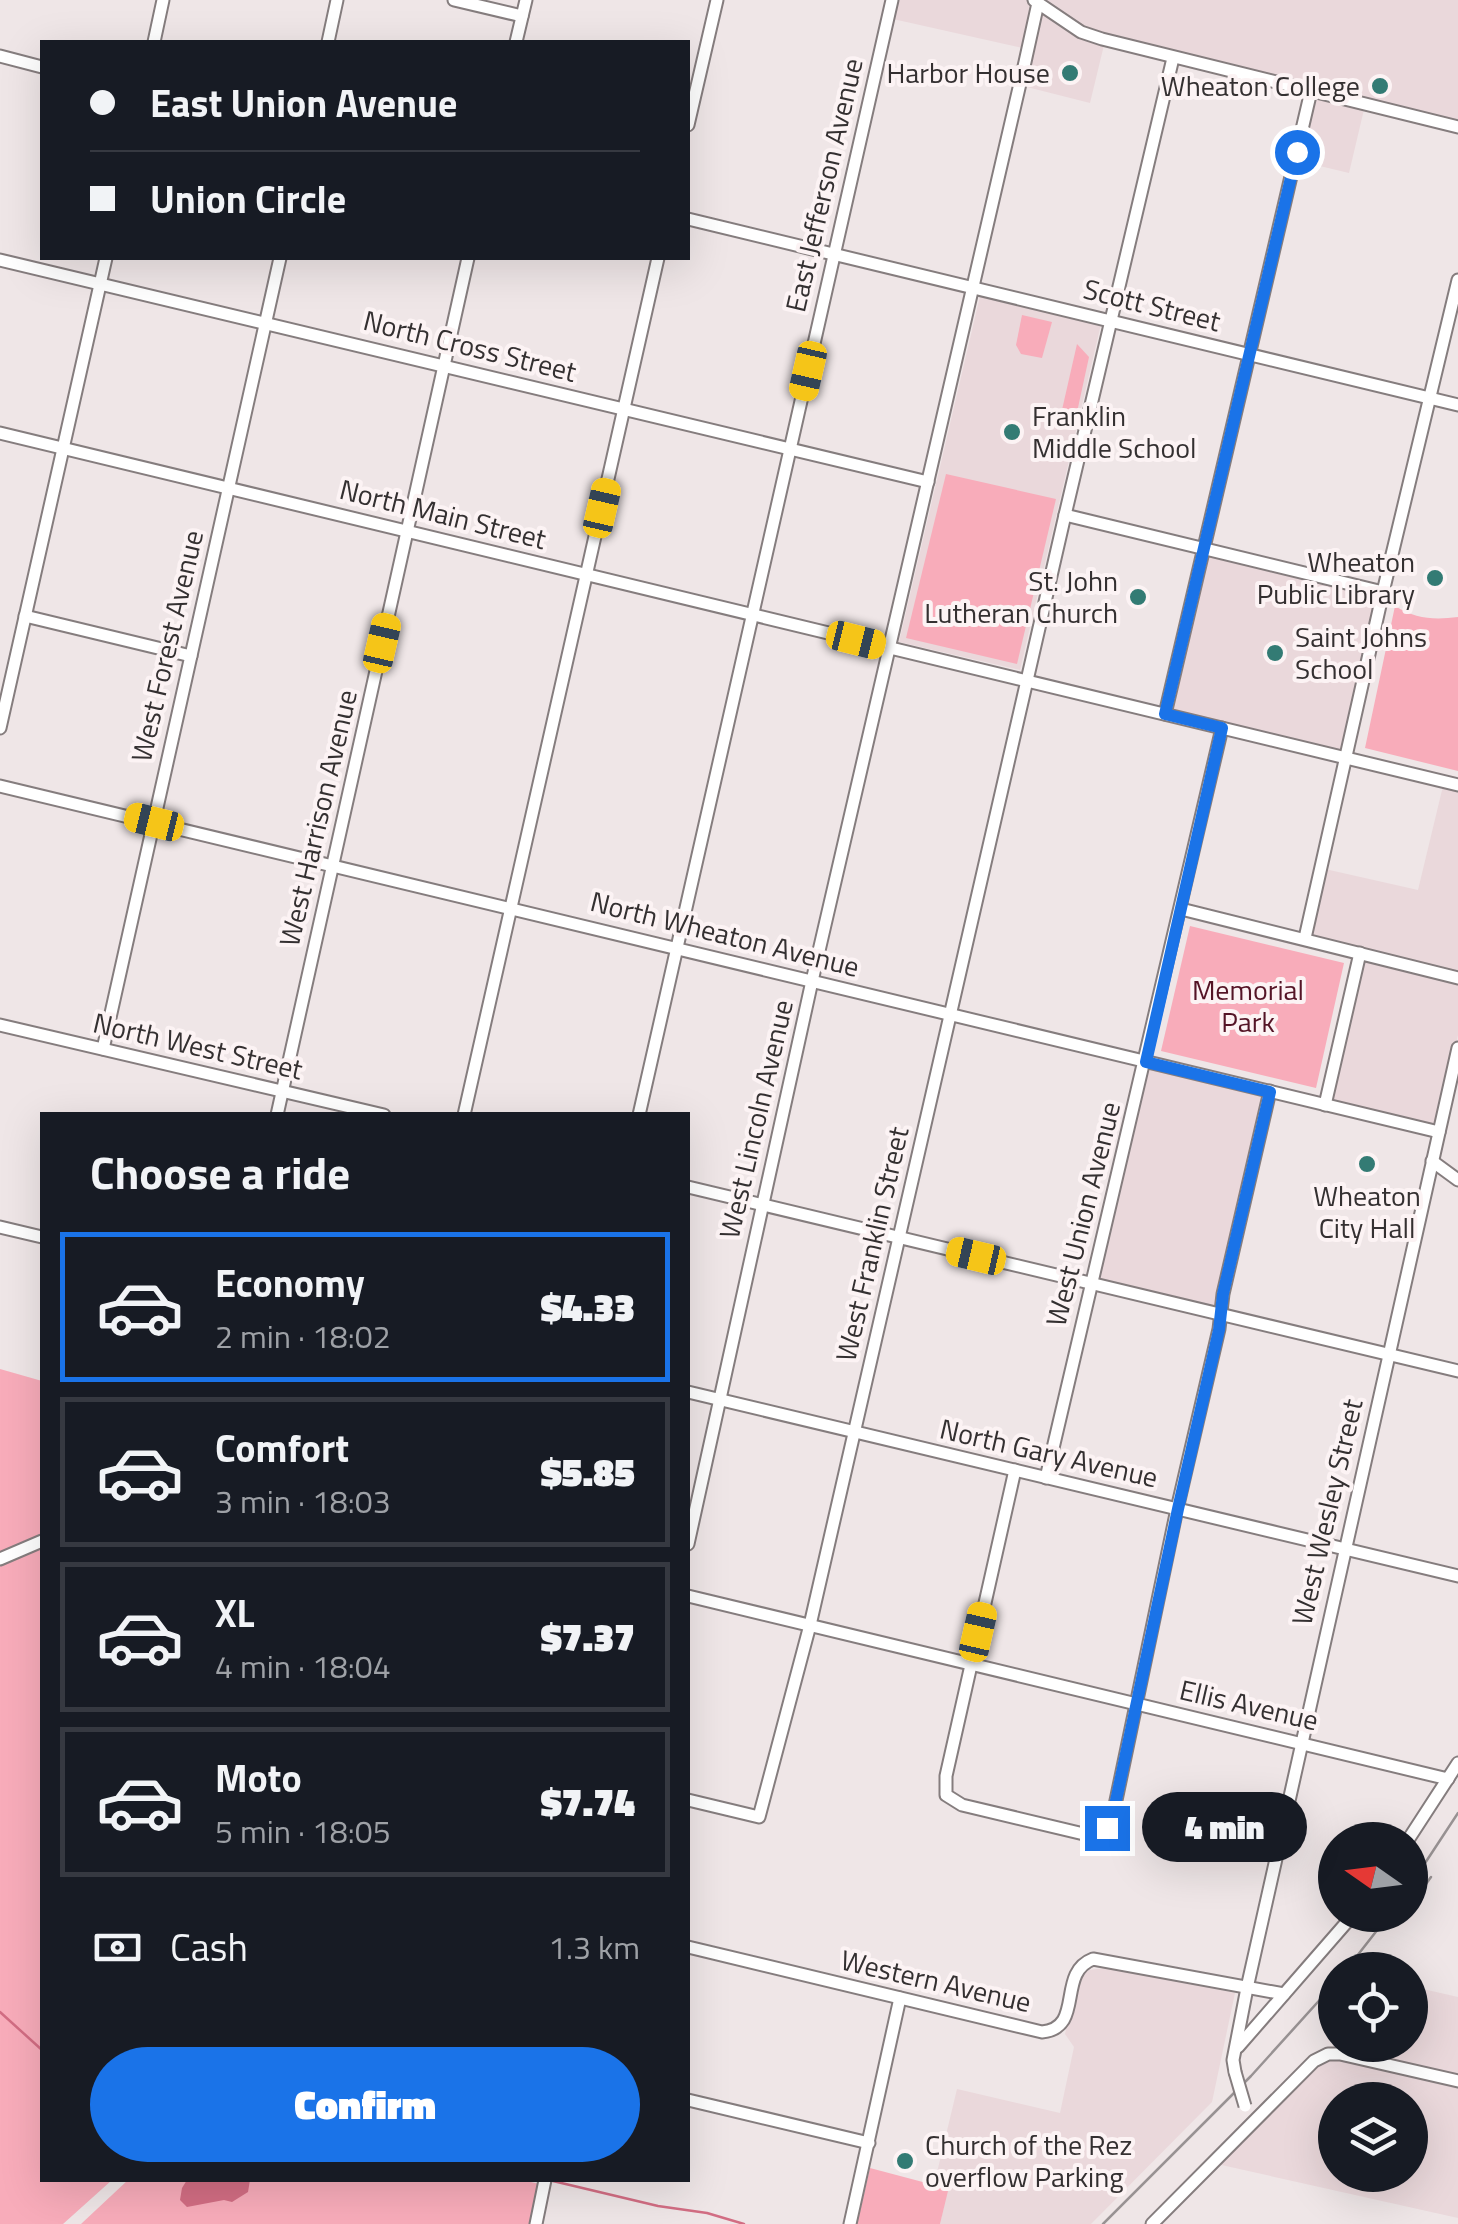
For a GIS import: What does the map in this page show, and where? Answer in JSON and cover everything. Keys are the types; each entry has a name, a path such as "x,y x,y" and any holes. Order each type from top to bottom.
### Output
{"street":[{"path":"154,40 163,0"},
{"path":"328,40 337,0"},
{"path":"454,0 522,16"},
{"path":"516,40 526,0"},
{"path":"690,116 717,0"},
{"name":"East Jefferson Avenue","path":"640,1112 892,0"},
{"path":"1036,2 1081,32 1458,126"},
{"name":"West Lincoln Avenue","path":"690,1535 1036,2"},
{"path":"0,56 40,66"},
{"name":"West Franklin Street","path":"690,1800 759,1817 810,1625 1173,58"},
{"path":"1165,714 1312,92"},
{"name":"Scott Street","path":"690,220 1458,405"},
{"name":"North Cross Street","path":"0,260 928,482"},
{"path":"0,728 106,260"},
{"name":"West Forest Avenue","path":"103,1049 280,260"},
{"name":"West Harrison Avenue","path":"278,1112 468,260"},
{"path":"465,1112 658,260"},
{"path":"1305,938 1458,280"},
{"name":"North Main Street","path":"0,433 1458,785"},
{"path":"1065,515 1384,592"},
{"path":"25,616 190,656"},
{"name":"West Union Avenue","path":"1046,1478 1222,728"},
{"name":"North Wheaton Avenue","path":"0,786 1439,1132"},
{"path":"1180,909 1458,978"},
{"path":"1325,1104 1360,953"},
{"name":"North West Street","path":"0,1025 371,1112"},
{"name":"West Wesley Street","path":"1255,2119 1245,2106 1235,2072 1235,2050 1458,1048"},
{"path":"1015,1470 946,1776 946,1795 962,1804 1088,1834 1107,1828 1114,1810 1223,1294 1270,1092"},
{"path":"1432,1160 1458,1180"},
{"path":"690,1188 1458,1371"},
{"path":"0,1227 40,1237"},
{"name":"North Gary Avenue","path":"690,1393 1458,1576"},
{"path":"0,1559 40,1542"},
{"name":"Ellis Avenue","path":"690,1596 1448,1779"},
{"path":"1420,1822 1458,1763"},
{"path":"1235,2050 1338,1932"},
{"name":"Western Avenue","path":"690,1948 1042,2032 1057,2028 1064,2020 1076,1974 1082,1964 1093,1959 1247,1988"},
{"path":"1247,1988 1284,1994"},
{"path":"850,2224 900,1998"},
{"path":"1152,2224 1323,2056 1340,2054 1458,2081"},
{"path":"690,2100 869,2142"},
{"path":"536,2224 545,2182"}],"shaded area":[{"name":"Wheaton College","path":"897,0 1458,0 1458,124 1366,101 1349,173 1299,161 1316,90 1104,45 1090,103 1023,86 1032,50 893,19"},
{"name":"Franklin Middle School","path":"980,296 1101,324 1020,670 899,642"},
{"name":"Saint Johns School","path":"1206,552 1379,594 1344,754 1170,712"},
{"path":"1443,786 1458,790 1458,974 1311,935 1325,869 1418,890"},
{"path":"1364,960 1458,982 1458,1035 1436,1129 1331,1104"},
{"path":"1147,1066 1264,1094 1214,1309 1095,1281"},
{"path":"1113,1967 1235,1993 1212,2102 1091,2224 940,2224 947,2192 934,2185 957,2089 1060,2113 1074,2047 1065,2034 1077,1981 1089,1970"},
{"path":"1428,1990 1458,1997 1458,2076 1399,2062 1428,2062"},
{"path":"1321,2062 1356,2062 1458,2085 1458,2218 1342,2192 1428,2192 1428,2082 1318,2082 1318,2187 1217,2164"},
{"path":"186,2182 250,2182 248,2192 232,2202 187,2207 180,2200"}],"green space":[{"path":"1022,315 1052,322 1042,358 1021,354 1016,345"},
{"path":"1077,344 1089,357 1074,426 1059,423"},
{"path":"946,474 1056,499 1017,664 906,638"},
{"path":"1395,606 1425,617 1458,617 1458,771 1365,748"},
{"name":"Memorial Park","path":"1190,926 1344,963 1316,1088 1161,1051"},
{"path":"0,1369 40,1380 40,2182 110,2182 63,2224 0,2224"},
{"path":"870,2168 948,2191 940,2224 857,2224"},
{"path":"126,2182 544,2185 535,2224 81,2224"}],"waterway":[{"path":"0,2012 40,2048"},
{"path":"557,2182 744,2224"}],"railway":[{"path":"1428,1859 1458,1813"},
{"path":"1428,1881 1431,1877"},
{"path":"1360,1952 1376,1932"},
{"path":"1103,2224 1251,2076 1318,2002"}],"place":[{"name":"Harbor House","path":"1070,73"},
{"name":"Wheaton College","path":"1380,86"},
{"name":"Franklin Middle School","path":"1012,432"},
{"name":"Wheaton Public Library","path":"1435,578"},
{"name":"St. John Lutheran Church","path":"1138,597"},
{"name":"Saint Johns School","path":"1275,653"},
{"name":"Wheaton City Hall","path":"1367,1164"},
{"name":"Church of the Rez overflow Parking","path":"905,2161"}],"route":[{"path":"1107,1828 1270,1092 1146,1062 1222,728 1165,714 1297,152"}]}
